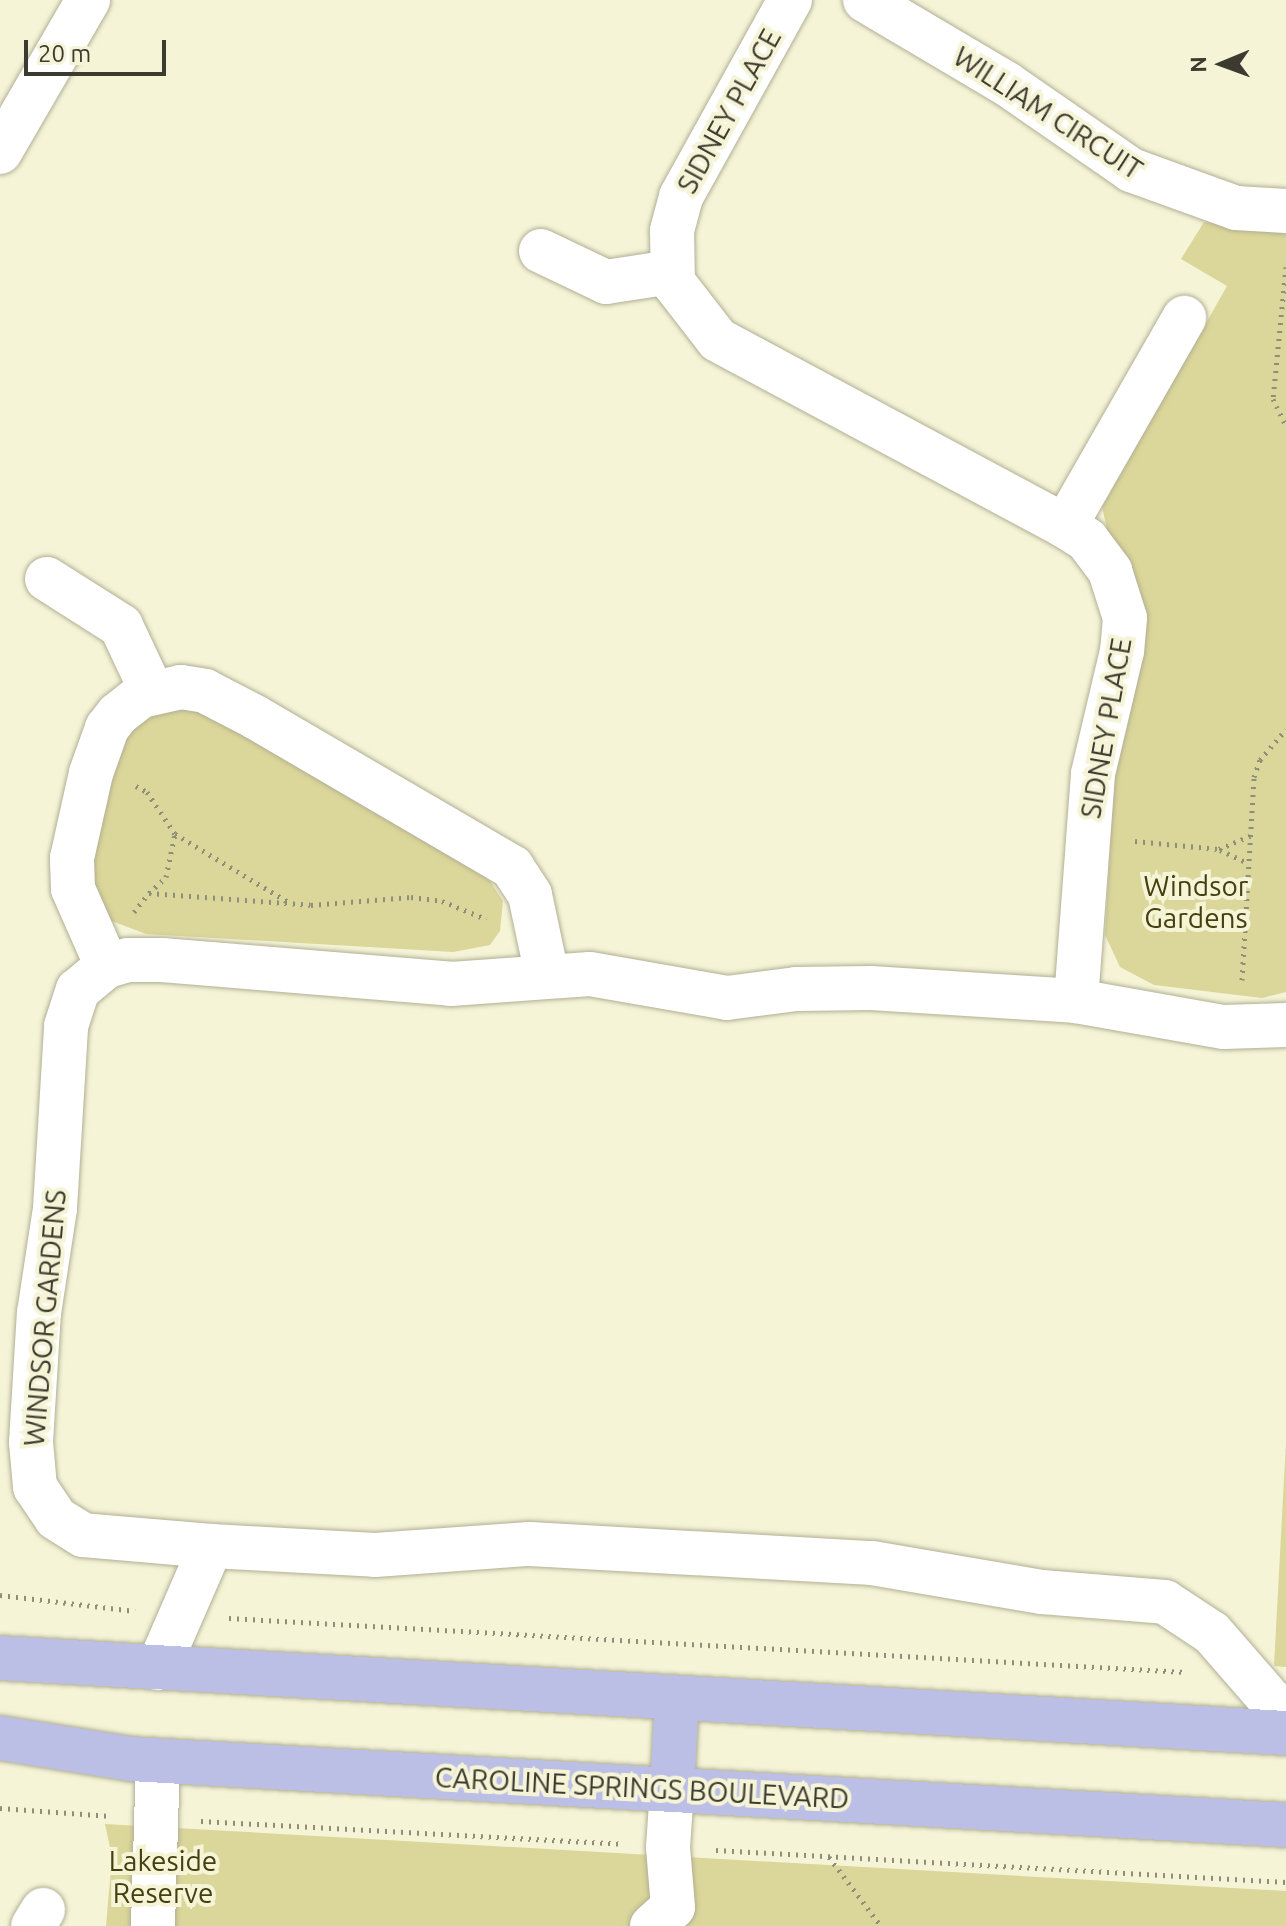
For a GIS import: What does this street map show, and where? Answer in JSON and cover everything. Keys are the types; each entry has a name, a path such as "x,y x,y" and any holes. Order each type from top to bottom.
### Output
{"main road":[{"path":"0,1658 1286,1733"},
{"path":"672,1790 677,1698"},
{"name":"CAROLINE SPRINGS BOULEVARD","path":"0,1738 158,1761 1286,1825"}],"street":[{"path":"0,152 88,0"},
{"name":"SIDNEY PLACE","path":"790,0 681,197 672,231 671,272 684,301 718,340 1065,526 1101,556 1125,618 1122,651 1093,774 1076,1001"},
{"name":"WILLIAM CIRCUIT","path":"865,0 1007,84 1131,170 1236,208 1286,211"},
{"path":"541,251 606,282 671,272"},
{"path":"1065,526 1184,318"},
{"path":"47,579 121,626 152,692"},
{"path":"547,975 530,895 512,867 205,691 181,687 152,692 129,704 107,728 72,858 76,903 107,966 128,960 162,960 451,984 547,975 626,978 727,998 796,989 871,988 1076,1001 1224,1027 1286,1025"},
{"name":"WINDSOR GARDENS","path":"107,966 78,990 66,1026 55,1208 38,1327 31,1442 35,1487 56,1518 83,1535 211,1546"},
{"path":"158,1668 184,1616 211,1546 375,1555 530,1544 918,1568 1042,1592 1165,1602 1212,1633 1286,1718"},
{"path":"153,1926 158,1761"},
{"path":"652,1926 673,1907 668,1847 672,1790"}],"path":[{"path":"1286,267 1273,399 1286,426"},
{"path":"1242,983 1254,777 1260,760 1286,729"},
{"path":"129,784 147,792 175,834 291,903"},
{"path":"131,917 166,877 175,834"},
{"path":"1219,849 1250,836"},
{"path":"1126,840 1219,849 1248,863"},
{"path":"149,893 291,903 411,897 442,901 491,921"},
{"path":"0,1595 184,1616 1250,1675"},
{"path":"829,1857 881,1926"}],"green space":[{"name":"Windsor Gardens","path":"1204,222 1286,231 1286,992 1262,998 1154,985 1120,967 1105,935 1127,559 1107,529 1102,507 1227,286 1181,259"},
{"path":"171,707 202,709 486,875 503,901 500,931 490,945 453,952 146,934 109,920 97,903 91,866 121,743 142,719"},
{"path":"1286,1442 1286,1667 1274,1666"},
{"name":"Lakeside Reserve","path":"105,1824 1286,1891 1286,1926 106,1926 112,1857"}]}
